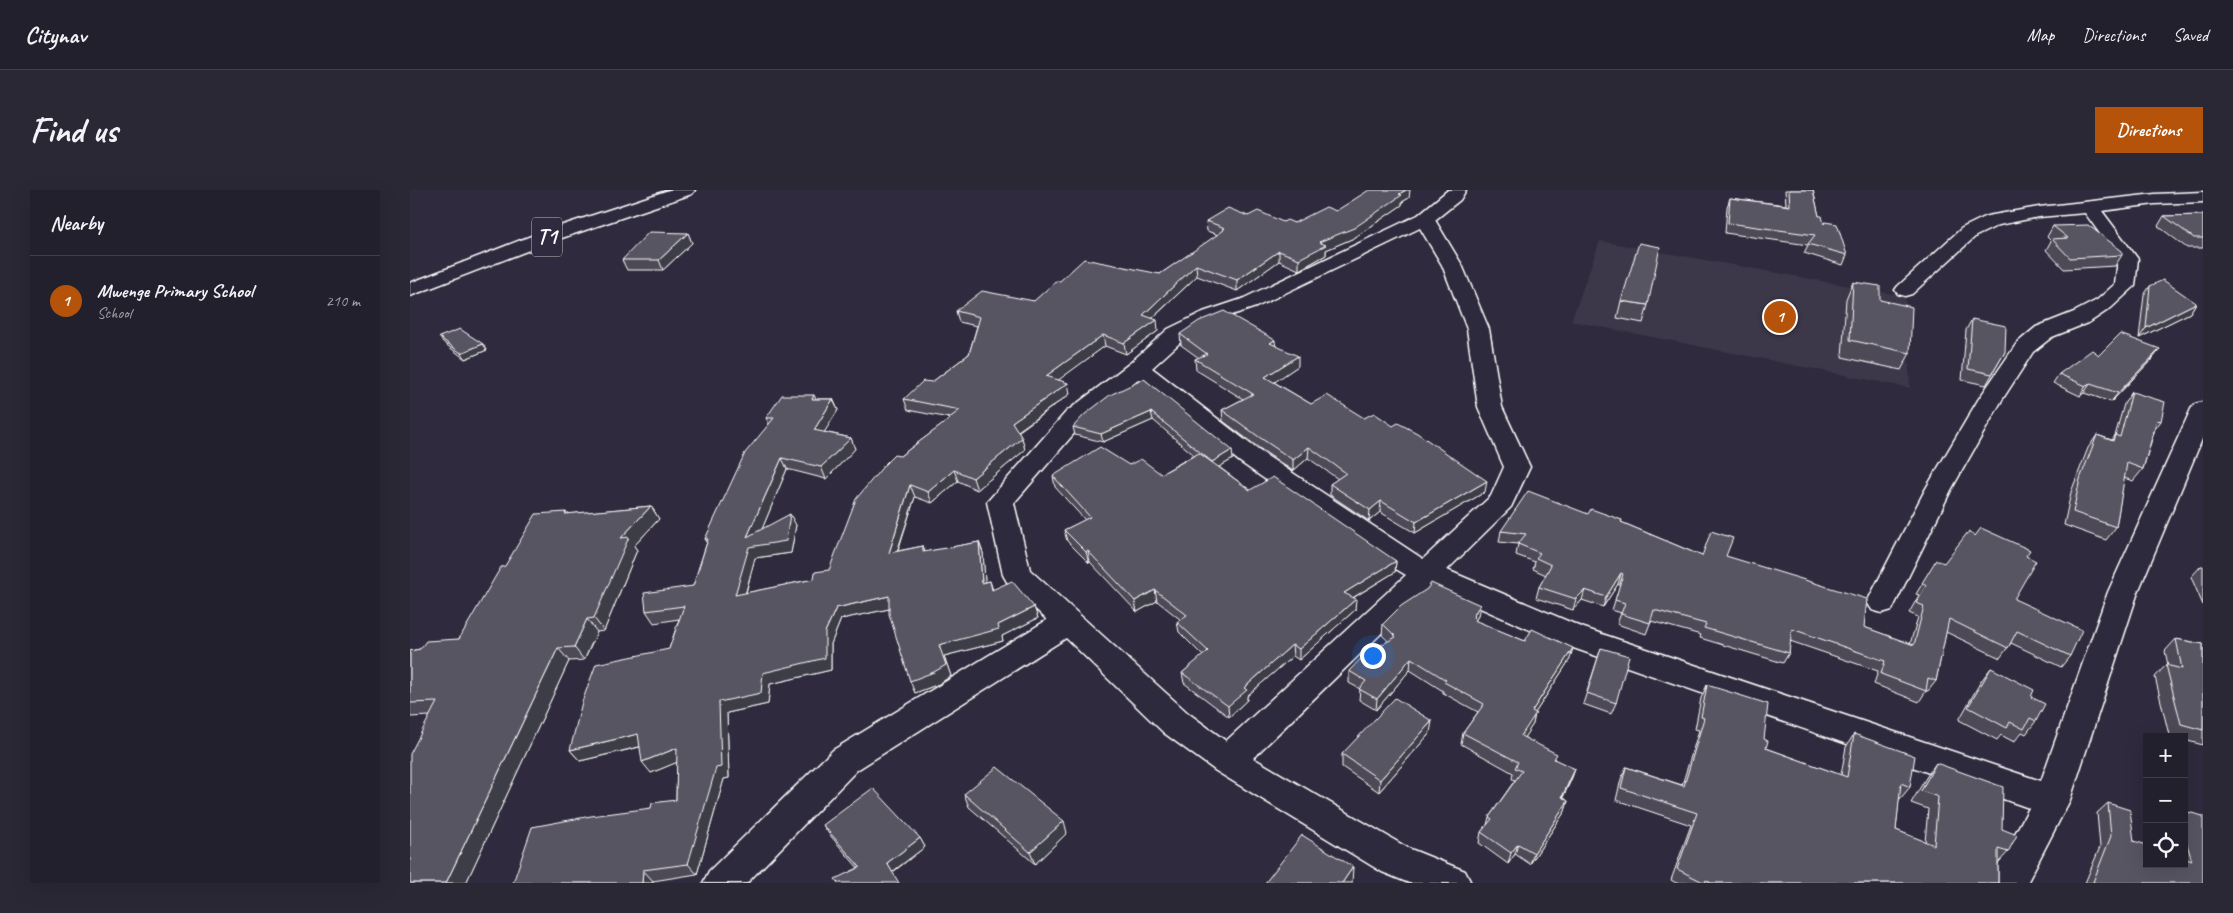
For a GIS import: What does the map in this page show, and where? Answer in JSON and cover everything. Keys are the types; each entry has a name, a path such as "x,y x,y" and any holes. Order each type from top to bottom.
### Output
{"main road":[{"name":"T1","path":"410,290 546,237 686,190"},
{"path":"1452,883 1395,860 1228,761 1176,723 1016,575 1000,502 1075,417 1138,368 1176,334 1210,316 1249,302 1425,219 1454,196 1457,190"},
{"path":"1905,290 1969,232 1994,220 2039,212 2155,199 2203,197"},
{"path":"1882,602 1938,490 1990,400 2025,348 2044,332 2082,317 2104,304 2125,286 2128,259 2090,207"},
{"path":"1228,761 1502,501 1518,467 1490,407 1478,329 1452,265 1425,219"},
{"path":"1138,368 1249,456 1399,558 1426,573 1573,636 2052,800"},
{"path":"2006,883 2052,800 2123,592 2203,409"},
{"path":"722,883 845,760 1068,622"}],"shaded area":[{"path":"1600,241 1905,296 1910,388 1571,321"}],"building":[{"path":"1369,190 1406,190 1399,194 1402,195 1354,228 1319,242 1326,245 1299,259 1279,251 1237,280 1196,265 1143,315 1157,320 1124,343 1103,335 1046,376 1068,383 1012,422 1022,438 973,478 954,470 928,492 910,485 889,553 923,546 923,552 979,542 982,583 990,581 992,590 1012,581 1034,607 998,625 999,629 939,645 946,665 934,672 910,681 889,614 889,596 836,608 825,632 825,658 763,673 761,693 719,702 721,767 716,768 688,864 643,870 642,883 513,883 532,827 591,816 651,808 652,803 676,800 677,748 642,762 638,734 570,750 582,702 596,664 669,649 684,606 646,611 644,593 693,586 708,539 705,539 745,453 774,418 766,418 782,395 814,395 812,399 833,399 814,430 851,438 821,467 782,458 747,537 790,514 786,541 749,547 735,595 814,579 815,572 829,570 856,499 894,455 900,456 960,410 904,399 923,381 932,382 969,354 980,317 956,311 982,291 1034,301 1084,259 1160,274 1224,230 1222,229 1225,228 1206,221 1228,208 1248,216 1258,211 1283,222 1287,220 1294,223 1326,207 1336,211"},
{"path":"1789,190 1813,190 1819,216 1822,216 1824,224 1825,222 1837,224 1847,255 1808,244 1815,235 1728,223 1730,198 1790,206"},
{"path":"2203,215 2203,238 2194,238 2164,216"},
{"path":"2088,225 2122,251 2122,255 2070,258 2052,239 2068,238 2053,226"},
{"path":"649,232 688,233 659,260 622,260"},
{"path":"1639,243 1660,247 1648,305 1621,301"},
{"path":"2163,280 2196,303 2146,328 2150,286"},
{"path":"1853,282 1880,286 1880,300 1912,307 1910,353 1850,340"},
{"path":"1224,311 1275,340 1270,343 1298,356 1265,377 1311,404 1327,395 1364,418 1374,413 1393,426 1398,423 1417,433 1487,481 1416,522 1381,501 1370,510 1330,484 1346,473 1309,447 1293,460 1222,410 1253,394 1195,359 1207,354 1180,334 1199,321"},
{"path":"1972,319 2006,326 2005,352 1992,374 1968,369"},
{"path":"460,329 483,344 461,353 439,337"},
{"path":"2120,334 2160,349 2118,393 2090,384 2086,386 2059,374 2092,350 2099,355"},
{"path":"1144,379 1232,450 1212,462 1151,412 1101,434 1073,427 1084,415 1110,395"},
{"path":"2132,392 2165,402 2161,421 2157,420 2143,469 2127,463 2116,527 2073,512 2080,479 2097,435 2113,441 2115,435 2120,437"},
{"path":"1100,447 1129,465 1141,459 1161,474 1199,453 1250,490 1273,477 1396,561 1344,593 1356,599 1299,649 1292,645 1244,688 1247,690 1228,706 1182,673 1208,651 1177,622 1187,615 1155,590 1135,601 1088,551 1086,552 1064,530 1090,517 1053,476"},
{"path":"1528,491 1588,514 1591,509 1622,520 1621,522 1702,556 1711,531 1733,538 1726,556 1867,599 1864,627 1914,645 1924,606 1916,603 1926,585 1922,583 1936,560 1944,563 1968,532 1975,536 1981,528 2030,550 2026,556 2036,561 2014,599 2082,630 2070,656 2017,631 2008,648 1949,619 1936,681 1928,678 1926,691 1881,674 1885,661 1792,629 1789,653 1704,628 1706,624 1654,610 1650,623 1621,614 1625,603 1615,600 1623,574 1621,573 1606,597 1585,590 1576,599 1539,587 1551,565 1536,558 1540,553 1518,544 1526,534 1501,531"},
{"path":"651,506 621,538 629,537 594,618 587,619 574,647 558,648 446,883 410,883 410,754 437,702 410,703 410,651 420,649 426,641 459,639 501,567 505,566 536,514 566,512 565,514"},
{"path":"1431,583 1480,605 1473,616 1474,620 1525,641 1532,629 1573,648 1532,711 1536,713 1521,736 1557,754 1554,759 1575,769 1562,797 1568,801 1534,853 1518,844 1511,853 1481,832 1492,819 1489,817 1522,771 1515,768 1518,762 1463,733 1484,704 1444,682 1446,680 1411,658 1377,699 1359,689 1366,681 1349,671 1366,653 1396,637 1383,624 1401,606 1427,589"},
{"path":"2176,639 2203,644 2203,730 2181,724 2166,665 2182,669"},
{"path":"1601,648 1629,656 1616,703 1587,693"},
{"path":"1991,668 2034,690 2031,697 2045,704 2036,721 2030,718 2024,729 2010,722 2007,728 1968,707"},
{"path":"1707,685 1768,704 1764,739 1768,741 1766,748 1847,777 1854,734 1915,756 1910,787 1901,783 1896,830 1934,845 1938,797 1921,791 1936,763 2003,787 2002,829 2017,835 2008,852 1998,849 1998,883 1711,883 1706,880 1705,883 1677,869 1697,813 1621,788 1626,767 1684,786 1704,718 1701,717"},
{"path":"1395,698 1432,721 1380,780 1342,754"},
{"path":"997,767 1064,821 1030,852 964,794"},
{"path":"873,788 920,838 887,863 899,883 838,883 835,879 860,867 823,825"},
{"path":"2108,803 2130,810 2134,841 2143,844 2143,868 2188,868 2188,860 2192,861 2188,848 2188,812 2203,816 2203,883 2093,882 2111,836"},
{"path":"1302,835 1353,867 1342,883 1265,883"}],"place":[{"name":"Mwenge Primary School","path":"1780,317"}]}
